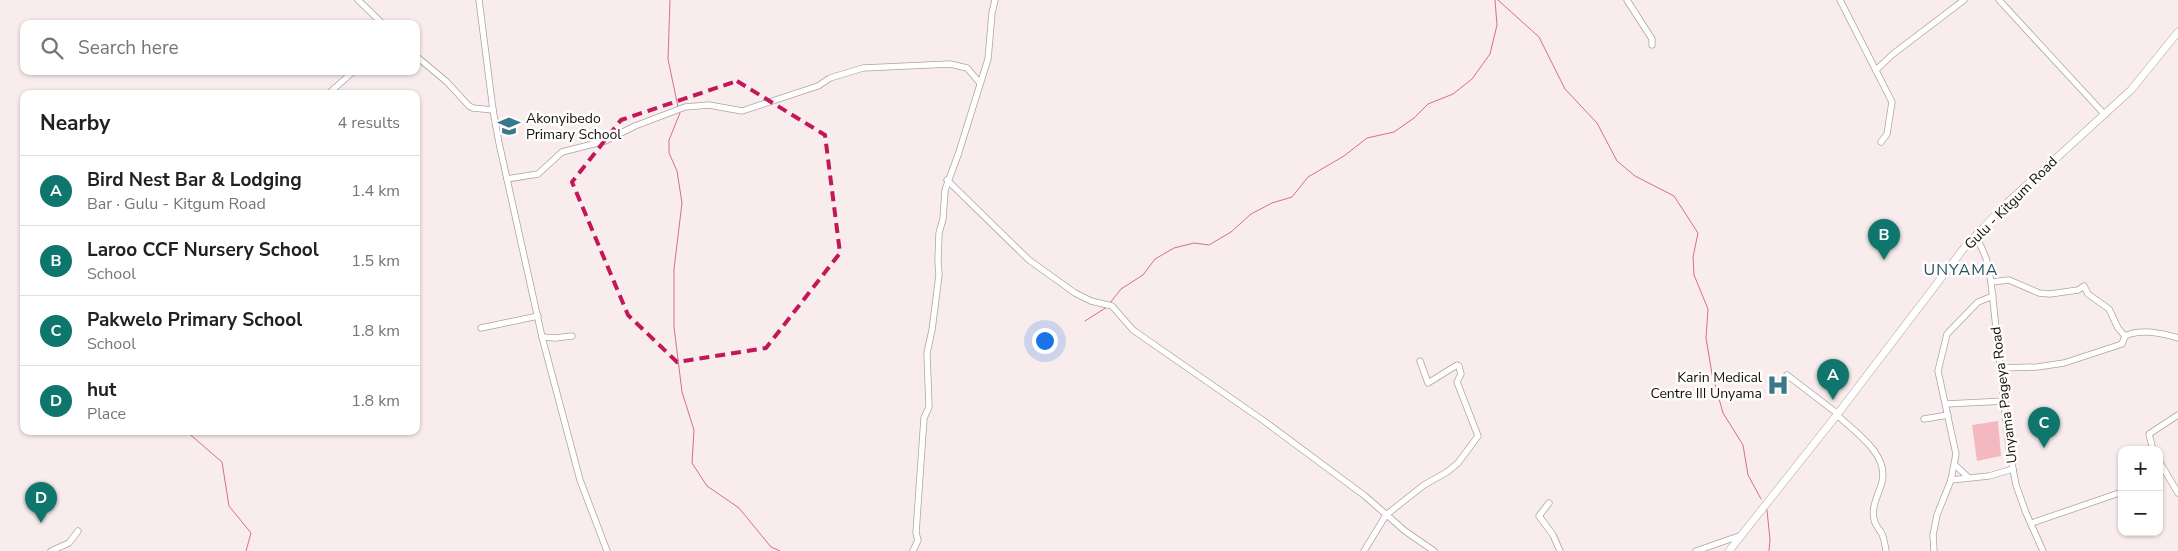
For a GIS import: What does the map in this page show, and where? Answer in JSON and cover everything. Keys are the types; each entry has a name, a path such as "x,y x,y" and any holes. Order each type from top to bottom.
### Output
{"main road":[{"name":"Gulu - Kitgum Road","path":"1729,551 1739,536 1838,414 1918,307 1976,236 2047,166 2105,115 2140,80 2178,32"}],"street":[{"path":"358,0 378,20"},
{"path":"479,0 493,110 542,337 580,480 607,551"},
{"path":"913,551 918,540 916,533 924,418 929,407 927,353 939,275 939,234 943,219 947,180 958,156 988,60 995,0"},
{"path":"1627,0 1652,40 1652,45"},
{"path":"1840,0 1892,102 1887,134 1881,142"},
{"path":"1876,70 1964,0"},
{"path":"1999,0 2105,115"},
{"path":"420,59 446,82 469,106 493,110"},
{"path":"507,179 538,174 562,152 605,141 685,107 709,105 742,111 818,86 830,78 866,68 950,64 967,68 980,83"},
{"path":"333,90 349,75"},
{"path":"947,180 1029,260 1076,293 1091,301 1112,306 1132,330 1271,426 1365,496 1410,535 1434,551"},
{"name":"Unyama Pageya Road","path":"1976,236 1986,258 1991,282 2002,368 2009,448 2013,469 2021,499 2044,551"},
{"path":"1991,282 2009,280 2039,293 2050,294 2078,290 2084,286 2088,294 2109,309 2118,328 2125,336 2125,341 2114,348 2064,363 2037,367 2002,368"},
{"path":"1934,551 1933,535 1937,515 1951,480 1956,454 1946,404 1937,375 1947,334 1978,302 1993,296"},
{"path":"481,328 538,316"},
{"path":"2125,336 2146,332 2178,338"},
{"path":"542,337 572,336"},
{"path":"1364,551 1386,515 1424,485 1458,463 1478,436 1457,382 1461,374 1458,365 1428,383 1420,361"},
{"path":"1787,376 1838,414 1876,454 1883,465 1882,482 1876,497 1873,516 1875,525 1882,533 1886,551"},
{"path":"1946,404 2004,401"},
{"path":"2152,446 2149,434 2178,415"},
{"path":"1924,419 1948,416"},
{"path":"1955,465 1968,477"},
{"path":"1951,480 1989,476 2013,469"},
{"path":"2163,470 2178,493"},
{"path":"2032,523 2118,493"},
{"path":"1549,503 1540,512 1539,516 1553,535 1560,551"},
{"path":"51,551 68,543 78,531"},
{"path":"1696,551 1739,536"}],"highlighted area":[{"path":"737,81 825,135 840,253 766,348 677,362 628,315 572,182 621,120"}],"shaded area":[{"path":"1998,421 2001,456 1977,461 1972,425"}],"waterway":[{"path":"670,0 668,59 678,107"},
{"path":"1110,303 1121,289 1143,275 1155,259 1174,248 1194,243 1209,245 1231,232 1251,214 1272,203 1292,197 1308,177 1344,156 1367,138 1394,132 1414,118 1428,104 1453,94 1472,79 1490,54 1497,25 1495,0"},
{"path":"1498,0 1539,37 1565,89 1597,123 1617,161 1635,176 1674,196 1698,233 1693,257 1694,275 1708,309 1706,338 1712,374 1723,413 1743,445 1748,475 1761,499"},
{"path":"680,113 669,140 669,153 677,171 682,203 674,269 674,327 682,392 694,430 692,463 707,486 739,508 771,547 780,551"},
{"path":"1085,321 1107,307"},
{"path":"191,435 222,462 229,506 251,533 246,551"},
{"path":"1767,510 1770,540 1769,551"}],"place":[{"name":"Akonyibedo Primary School","path":"509,126"},
{"name":"Laroo CCF Nursery School","path":"1884,260"},
{"name":"Karin Medical Centre III Unyama","path":"1778,385"},
{"name":"Bird Nest Bar & Lodging","path":"1833,400"},
{"name":"Pakwelo Primary School","path":"2044,448"},
{"name":"hut","path":"41,523"}],"district":[{"name":"UNYAMA","path":"1961,270"}]}
